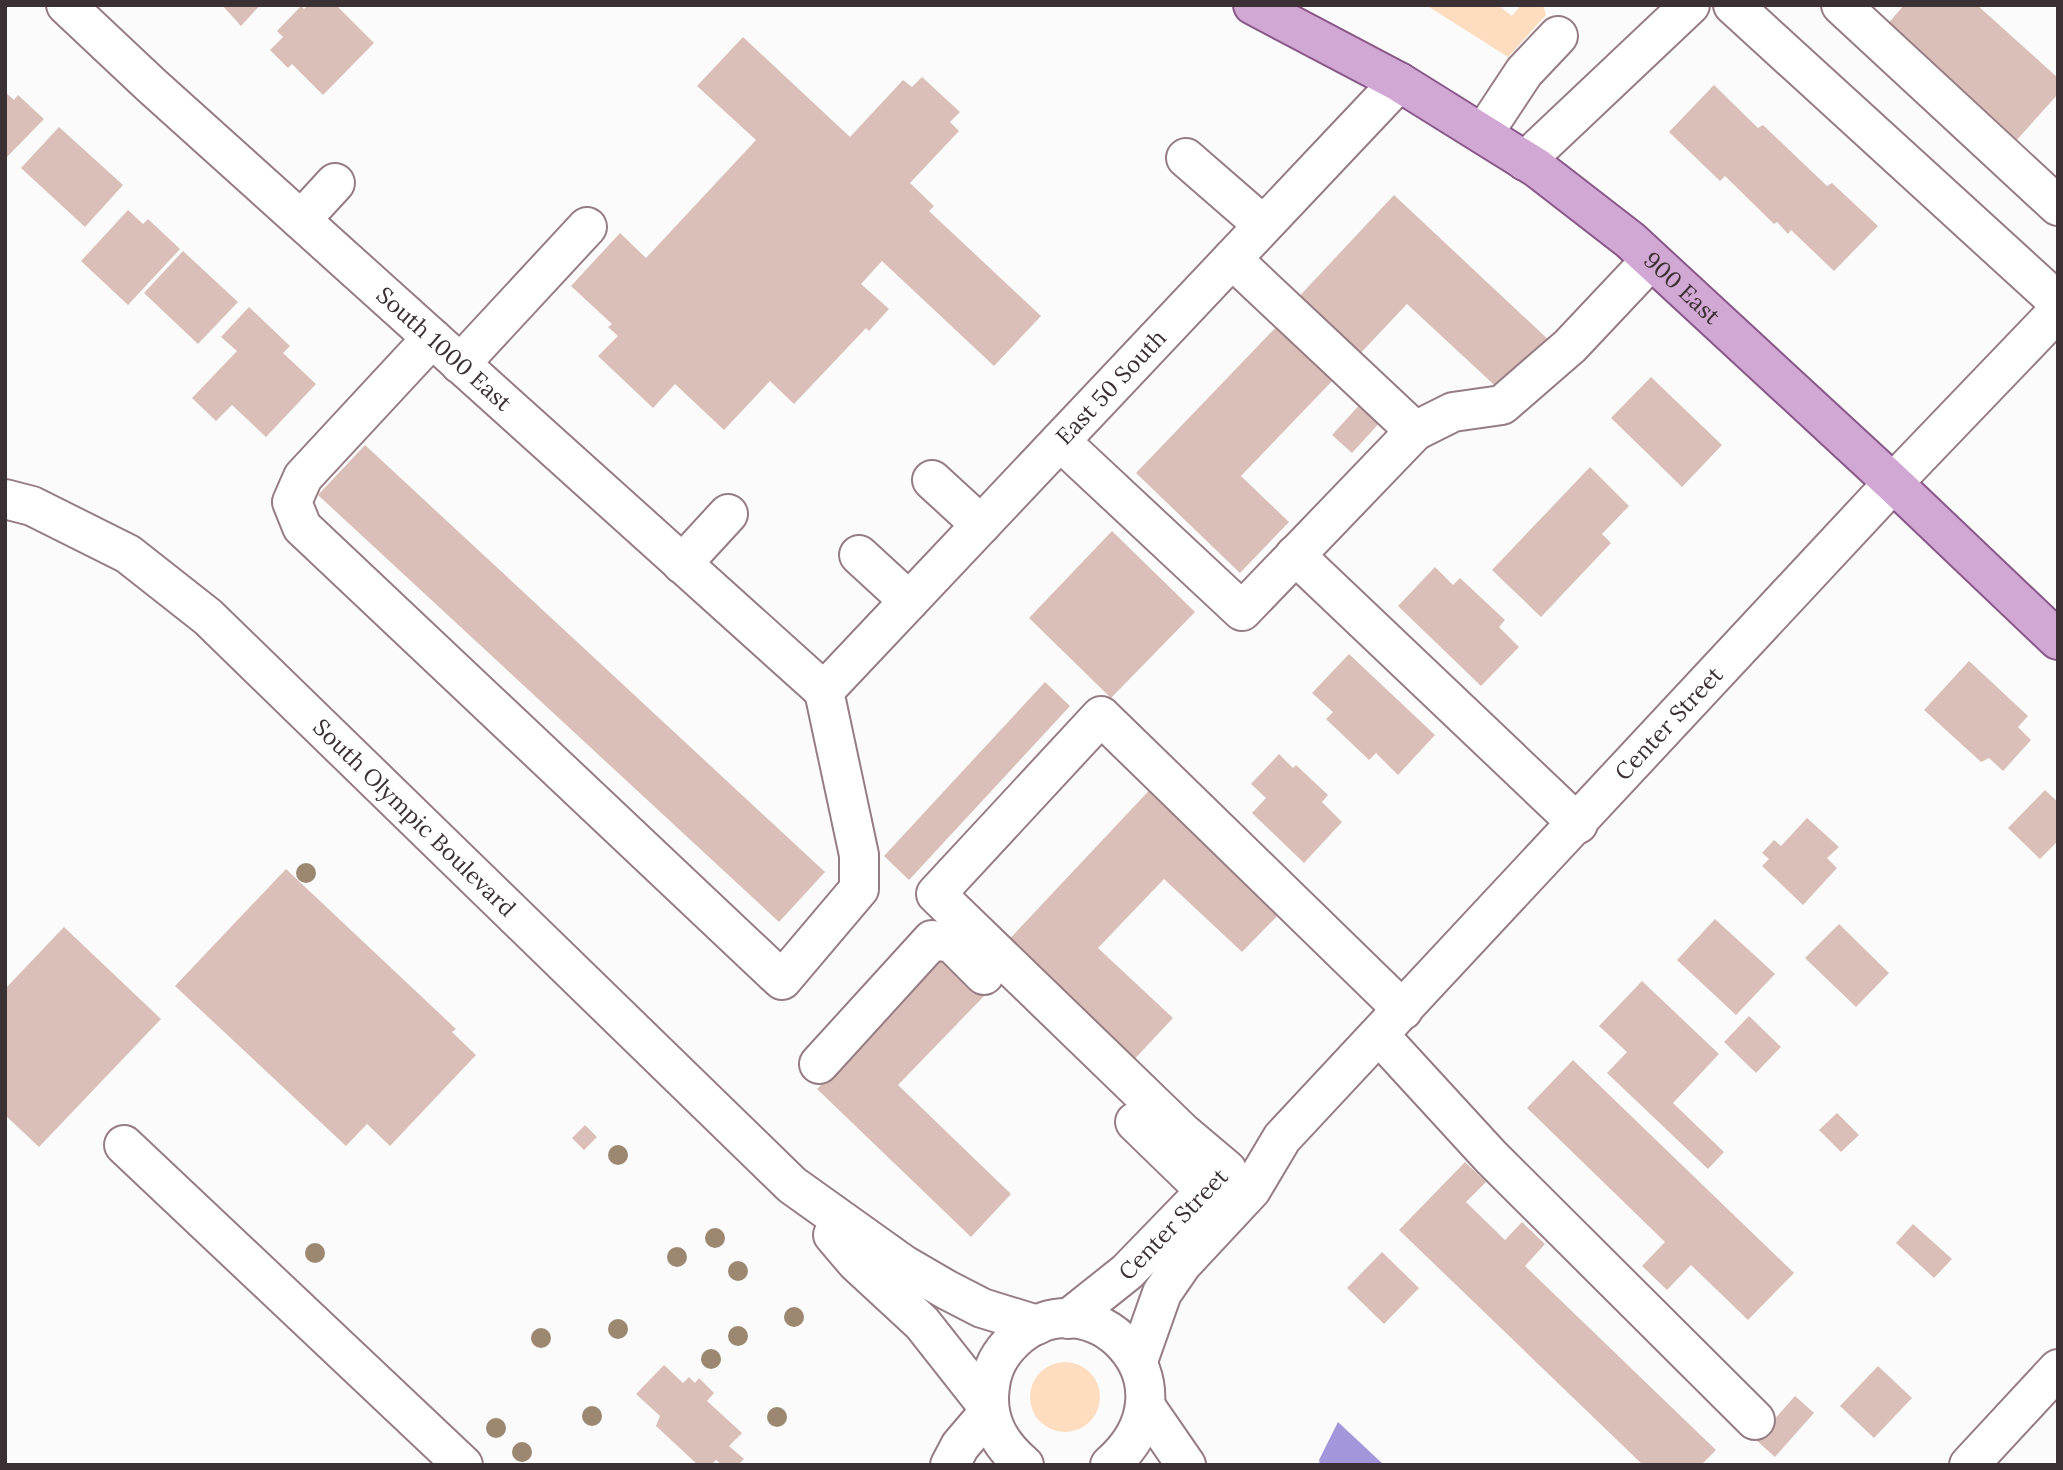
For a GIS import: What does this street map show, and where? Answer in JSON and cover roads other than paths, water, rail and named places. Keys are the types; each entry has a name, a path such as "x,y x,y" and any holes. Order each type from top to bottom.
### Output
{"main road":[{"name":"900 East","path":"1253,5 1399,82 1525,161 1651,260 1893,483 2058,640"}],"street":[{"name":"South 1000 East","path":"66,5 824,691"},
{"path":"1525,161 1690,5"},
{"path":"1733,5 2058,302"},
{"path":"1841,5 2058,206"},
{"path":"1483,135 1524,72 1558,36"},
{"name":"East 50 South","path":"824,691 1399,82"},
{"path":"1186,158 1263,225"},
{"path":"301,220 335,183"},
{"path":"460,364 587,227"},
{"path":"1232,259 1415,430"},
{"path":"1060,442 1242,611 1415,430 1453,412 1502,405 1570,346 1651,260"},
{"name":"Center Street","path":"1138,1361 1162,1293 1182,1264 1251,1190 1282,1139 1893,483 2058,311"},
{"path":"432,338 303,477 292,502 302,527 782,980 859,889 859,855 824,691"},
{"path":"932,480 981,525"},
{"name":"South Olympic Boulevard","path":"5,499 32,506 128,554 208,617 792,1185 856,1262 922,1323 989,1410"},
{"path":"682,564 728,514"},
{"path":"859,555 909,601"},
{"path":"1295,555 1578,824"},
{"path":"1216,1181 1172,1122 936,894 1101,716 1391,1023 1491,1157 1755,1420"},
{"path":"819,1064 932,940 952,943 1216,1181"},
{"name":"Center Street","path":"989,1410 991,1377 998,1361 1021,1334 1053,1322 1127,1272 1216,1181 1282,1139"},
{"path":"124,1145 463,1465"},
{"name":"South Olympic Boulevard","path":"792,1185 893,1258 982,1308 1053,1322 1089,1322 1109,1331 1138,1361"},
{"path":"1110,1465 1133,1440 1146,1407 1146,1384 1138,1361"},
{"path":"1969,1465 2058,1368"},
{"path":"1146,1407 1186,1465"},
{"path":"950,1465 960,1446 989,1410"},
{"path":"989,1410 996,1433 1007,1451 1024,1465"}]}
